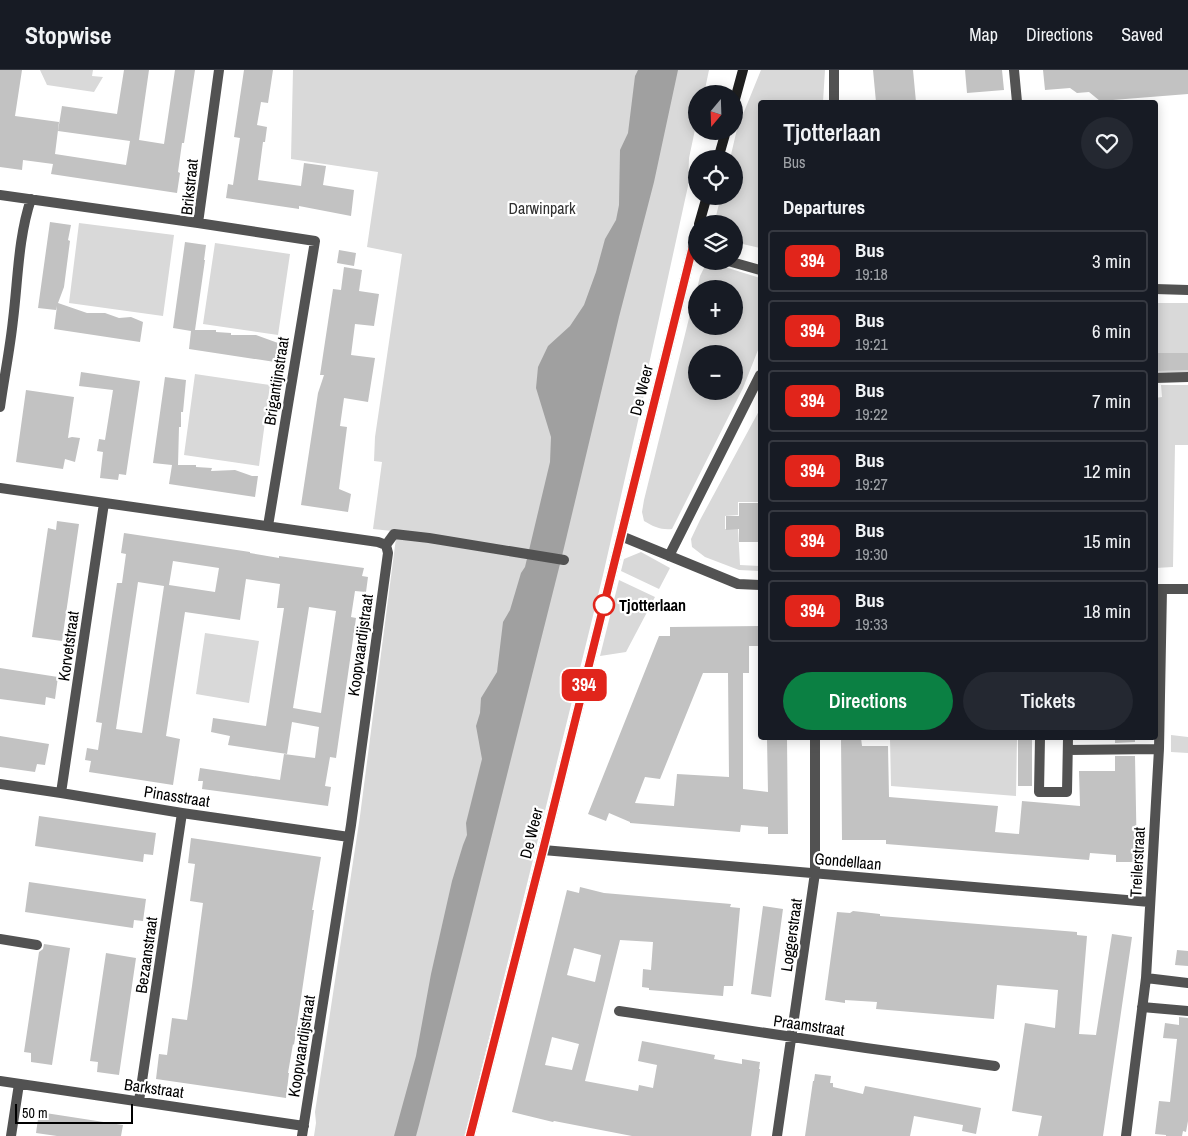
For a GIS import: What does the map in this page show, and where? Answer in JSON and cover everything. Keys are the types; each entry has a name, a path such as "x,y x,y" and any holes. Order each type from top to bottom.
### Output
{"street":[{"name":"Brikstraat","path":"219,70 198,223 315,241"},
{"path":"739,85 743,70"},
{"path":"834,70 834,100"},
{"path":"1014,70 1017,100"},
{"path":"0,194 198,223"},
{"path":"0,407 13,322 25,216 31,199"},
{"name":"Brigantijnstraat","path":"268,526 315,241"},
{"path":"743,265 758,269"},
{"name":"De Weer","path":"470,1136 689,270"},
{"path":"1158,289 1188,290"},
{"path":"1158,378 1188,378"},
{"path":"669,556 758,379"},
{"path":"0,488 378,542 386,545 394,534 564,560"},
{"name":"Korvetstraat","path":"61,793 104,503"},
{"path":"621,536 738,584 758,585"},
{"name":"Koopvaardijstraat","path":"303,1131 349,837 388,554 386,545"},
{"path":"1159,589 1188,589"},
{"name":"Treilerstraat","path":"1126,1136 1146,978 1159,748 1159,589"},
{"name":"Loggerstraat","path":"777,1136 815,873 815,740"},
{"path":"1040,740 1039,792 1068,792 1068,740"},
{"path":"1068,750 1159,748"},
{"name":"Pinasstraat","path":"0,784 349,837"},
{"name":"Bezaanstraat","path":"138,1101 182,813"},
{"name":"Gondellaan","path":"543,850 1150,902"},
{"path":"0,939 38,945"},
{"path":"1146,978 1188,982"},
{"path":"1142,1007 1188,1011"},
{"name":"Praamstraat","path":"619,1011 995,1066"},
{"name":"Barkstraat","path":"0,1081 138,1101 303,1131"},
{"path":"11,1136 19,1084"}],"green space":[{"path":"40,70 93,70 92,76 103,77 94,92 47,85"},
{"name":"Darwinpark","path":"293,70 709,70 706,85 688,85 688,140 693,140 691,150 688,150 688,186 644,387 645,390 603,575 465,1136 314,1136 315,1112 360,816 396,538 392,531 373,529 382,462 374,461 375,437 402,254 367,247 378,172 291,159"},
{"path":"761,70 825,70 823,100 758,100 758,248 743,244 743,215 716,215 719,205 743,205 743,150 732,150 734,140 743,140 743,114"},
{"path":"79,223 174,235 163,316 69,303"},
{"path":"215,243 290,254 278,335 203,324"},
{"path":"703,270 734,270 758,277 758,350 743,388 743,345 688,345 688,400 737,400 672,529 661,528 644,521 642,512 688,322 688,335 743,335 743,280 699,280"},
{"path":"1158,303 1188,303 1188,373 1158,374"},
{"path":"195,374 270,385 259,466 184,455"},
{"path":"1161,385 1188,385 1188,445 1175,445 1173,567 1158,568 1158,398 1162,397"},
{"path":"758,413 758,502 738,502 738,515 725,516 725,529 738,529 740,565 758,566 758,571 739,570 705,557 692,547 691,539"},
{"path":"641,552 670,568 659,589 621,571 624,559"},
{"path":"619,580 655,597 626,652 600,656"},
{"path":"205,633 259,641 249,703 196,694"},
{"path":"1171,735 1188,737 1188,753 1171,752"},
{"path":"890,740 1017,740 1016,796 891,786"}],"shaded area":[{"path":"638,70 678,70 654,182 419,1125 416,1136 394,1136 416,1056 431,974 452,881 467,835 466,823 482,759 476,726 480,713 481,698 497,672 503,622 510,610 521,573 525,567 550,462 551,437 536,388 538,367 548,346 570,326 584,305 605,239 616,220 619,205 620,150 628,133 635,76"}],"building":[{"path":"0,70 22,70 15,116 59,122 55,154 126,165 130,141 58,131 62,106 117,114 124,70 149,70 139,140 164,144 175,70 195,70 184,143 182,143 177,193 51,174 53,164 23,160 22,170 0,167"},
{"path":"244,70 273,70 268,103 261,102 257,125 267,127 258,180 301,186 304,163 326,166 323,185 354,190 351,216 299,206 299,209 226,198 228,184 233,185 240,138 234,137"},
{"path":"873,70 913,70 916,100 876,100"},
{"path":"965,70 1002,70 1004,90 967,93"},
{"path":"1043,70 1188,70 1188,94 1099,100 1089,92 1077,93 1070,88 1045,90"},
{"path":"50,222 71,225 64,287 58,303 87,313 105,313 119,318 131,317 143,322 140,342 54,329 57,306 56,310 38,308"},
{"path":"185,242 206,245 195,330 216,330 216,332 231,333 231,335 256,335 278,343 275,362 189,349 191,331 173,328"},
{"path":"339,250 356,253 354,266 337,263"},
{"path":"344,267 362,270 359,291 379,294 374,326 355,324 351,355 375,358 368,402 344,398 340,426 347,427 339,489 351,494 348,512 301,505 318,393 324,375 320,375 333,289 341,290"},
{"path":"1158,353 1188,353 1188,370 1158,371"},
{"path":"81,372 140,381 126,475 119,474 118,480 100,478 103,452 97,451 99,439 105,440 113,390 79,386"},
{"path":"165,377 186,380 183,412 181,412 181,427 179,427 178,465 196,465 196,467 212,468 211,471 235,470 252,476 258,476 255,497 169,484 172,465 153,463"},
{"path":"26,390 74,397 68,438 80,438 75,462 65,459 63,469 16,462"},
{"path":"739,503 758,503 758,542 739,542 739,529 726,530 726,516 739,516"},
{"path":"57,521 79,524 62,641 32,637 48,528 56,530"},
{"path":"124,533 279,558 279,556 364,568 362,576 368,577 366,592 355,591 351,617 356,618 336,758 330,757 325,786 331,787 328,806 202,789 203,781 198,781 200,768 280,780 284,754 315,758 319,727 292,722 287,754 228,745 230,736 211,732 213,718 266,726 284,608 277,608 280,584 246,579 240,620 185,612 166,736 180,739 173,785 89,772 91,761 85,760 87,748 98,750 102,723 96,722 117,583 122,583 126,554 121,553","holes":["173,561 219,568 215,592 169,585","138,582 164,586 142,733 116,729","309,607 336,611 321,713 293,708"]},
{"path":"758,626 758,646 749,646 749,673 743,673 743,789 768,792 767,740 787,740 788,834 768,834 768,827 741,825 740,832 630,823 609,813 606,821 588,814 659,636 670,636 670,627","holes":["703,673 728,673 729,777 677,774 674,806 635,803 645,777 660,779"]},
{"path":"0,668 58,677 55,699 46,697 45,705 0,699"},
{"path":"0,736 49,744 45,765 37,764 35,772 0,767"},
{"path":"841,740 861,740 862,746 888,746 889,797 998,806 995,832 1019,834 1022,801 1080,806 1079,771 1115,771 1115,756 1135,756 1137,862 1116,862 1116,855 1090,853 1089,860 886,844 886,840 842,840"},
{"path":"1018,740 1032,740 1032,786 1018,786"},
{"path":"1115,740 1135,740 1135,742 1115,743"},
{"path":"39,816 156,833 153,855 144,854 143,862 35,846"},
{"path":"191,838 321,857 294,1045 288,1073 286,1098 156,1079 159,1054 167,1055 172,1018 187,1020 192,986 203,903 190,901 195,864 188,863"},
{"path":"29,882 146,899 143,921 134,920 133,928 25,912"},
{"path":"580,887 604,893 731,904 730,907 740,908 733,986 724,986 723,996 649,990 649,988 642,987 643,969 651,970 653,942 620,940 585,1081 638,1091 639,1085 653,1088 657,1065 638,1061 642,1041 715,1055 714,1059 742,1064 742,1059 760,1062 751,1136 632,1136 553,1122 512,1112 567,890 579,893","holes":["574,948 601,955 595,982 567,975","552,1037 579,1044 572,1070 545,1065"]},
{"path":"763,906 783,909 771,997 751,994"},
{"path":"853,911 880,914 880,916 1077,932 1077,935 1087,936 1079,1034 1096,1035 1112,934 1132,937 1103,1136 1038,1136 1042,1116 1012,1111 1025,1023 1055,1028 1058,990 997,985 994,1019 876,1009 877,1002 845,1000 845,1003 825,1000 837,912 850,913"},
{"path":"44,944 70,948 52,1065 31,1062 31,1053 24,1052 39,952 43,949"},
{"path":"1177,950 1188,951 1188,966 1175,965"},
{"path":"106,953 136,958 119,1075 97,1072 98,1062 90,1061"},
{"path":"1179,1017 1188,1018 1188,1121 1186,1132 1183,1131 1182,1136 1166,1136 1155,1134 1159,1101 1170,1102 1177,1039 1163,1038 1165,1023 1179,1025"},
{"path":"815,1074 831,1076 830,1083 833,1083 833,1087 863,1094 865,1086 981,1108 976,1134 962,1131 963,1125 914,1116 910,1136 805,1136"},
{"path":"39,1112 123,1125 121,1136 57,1136 36,1133"}],"bus line":[{"name":"394","path":"470,1136 543,850 688,263"}],"place":[{"name":"Tjotterlaan","path":"604,605"}]}
